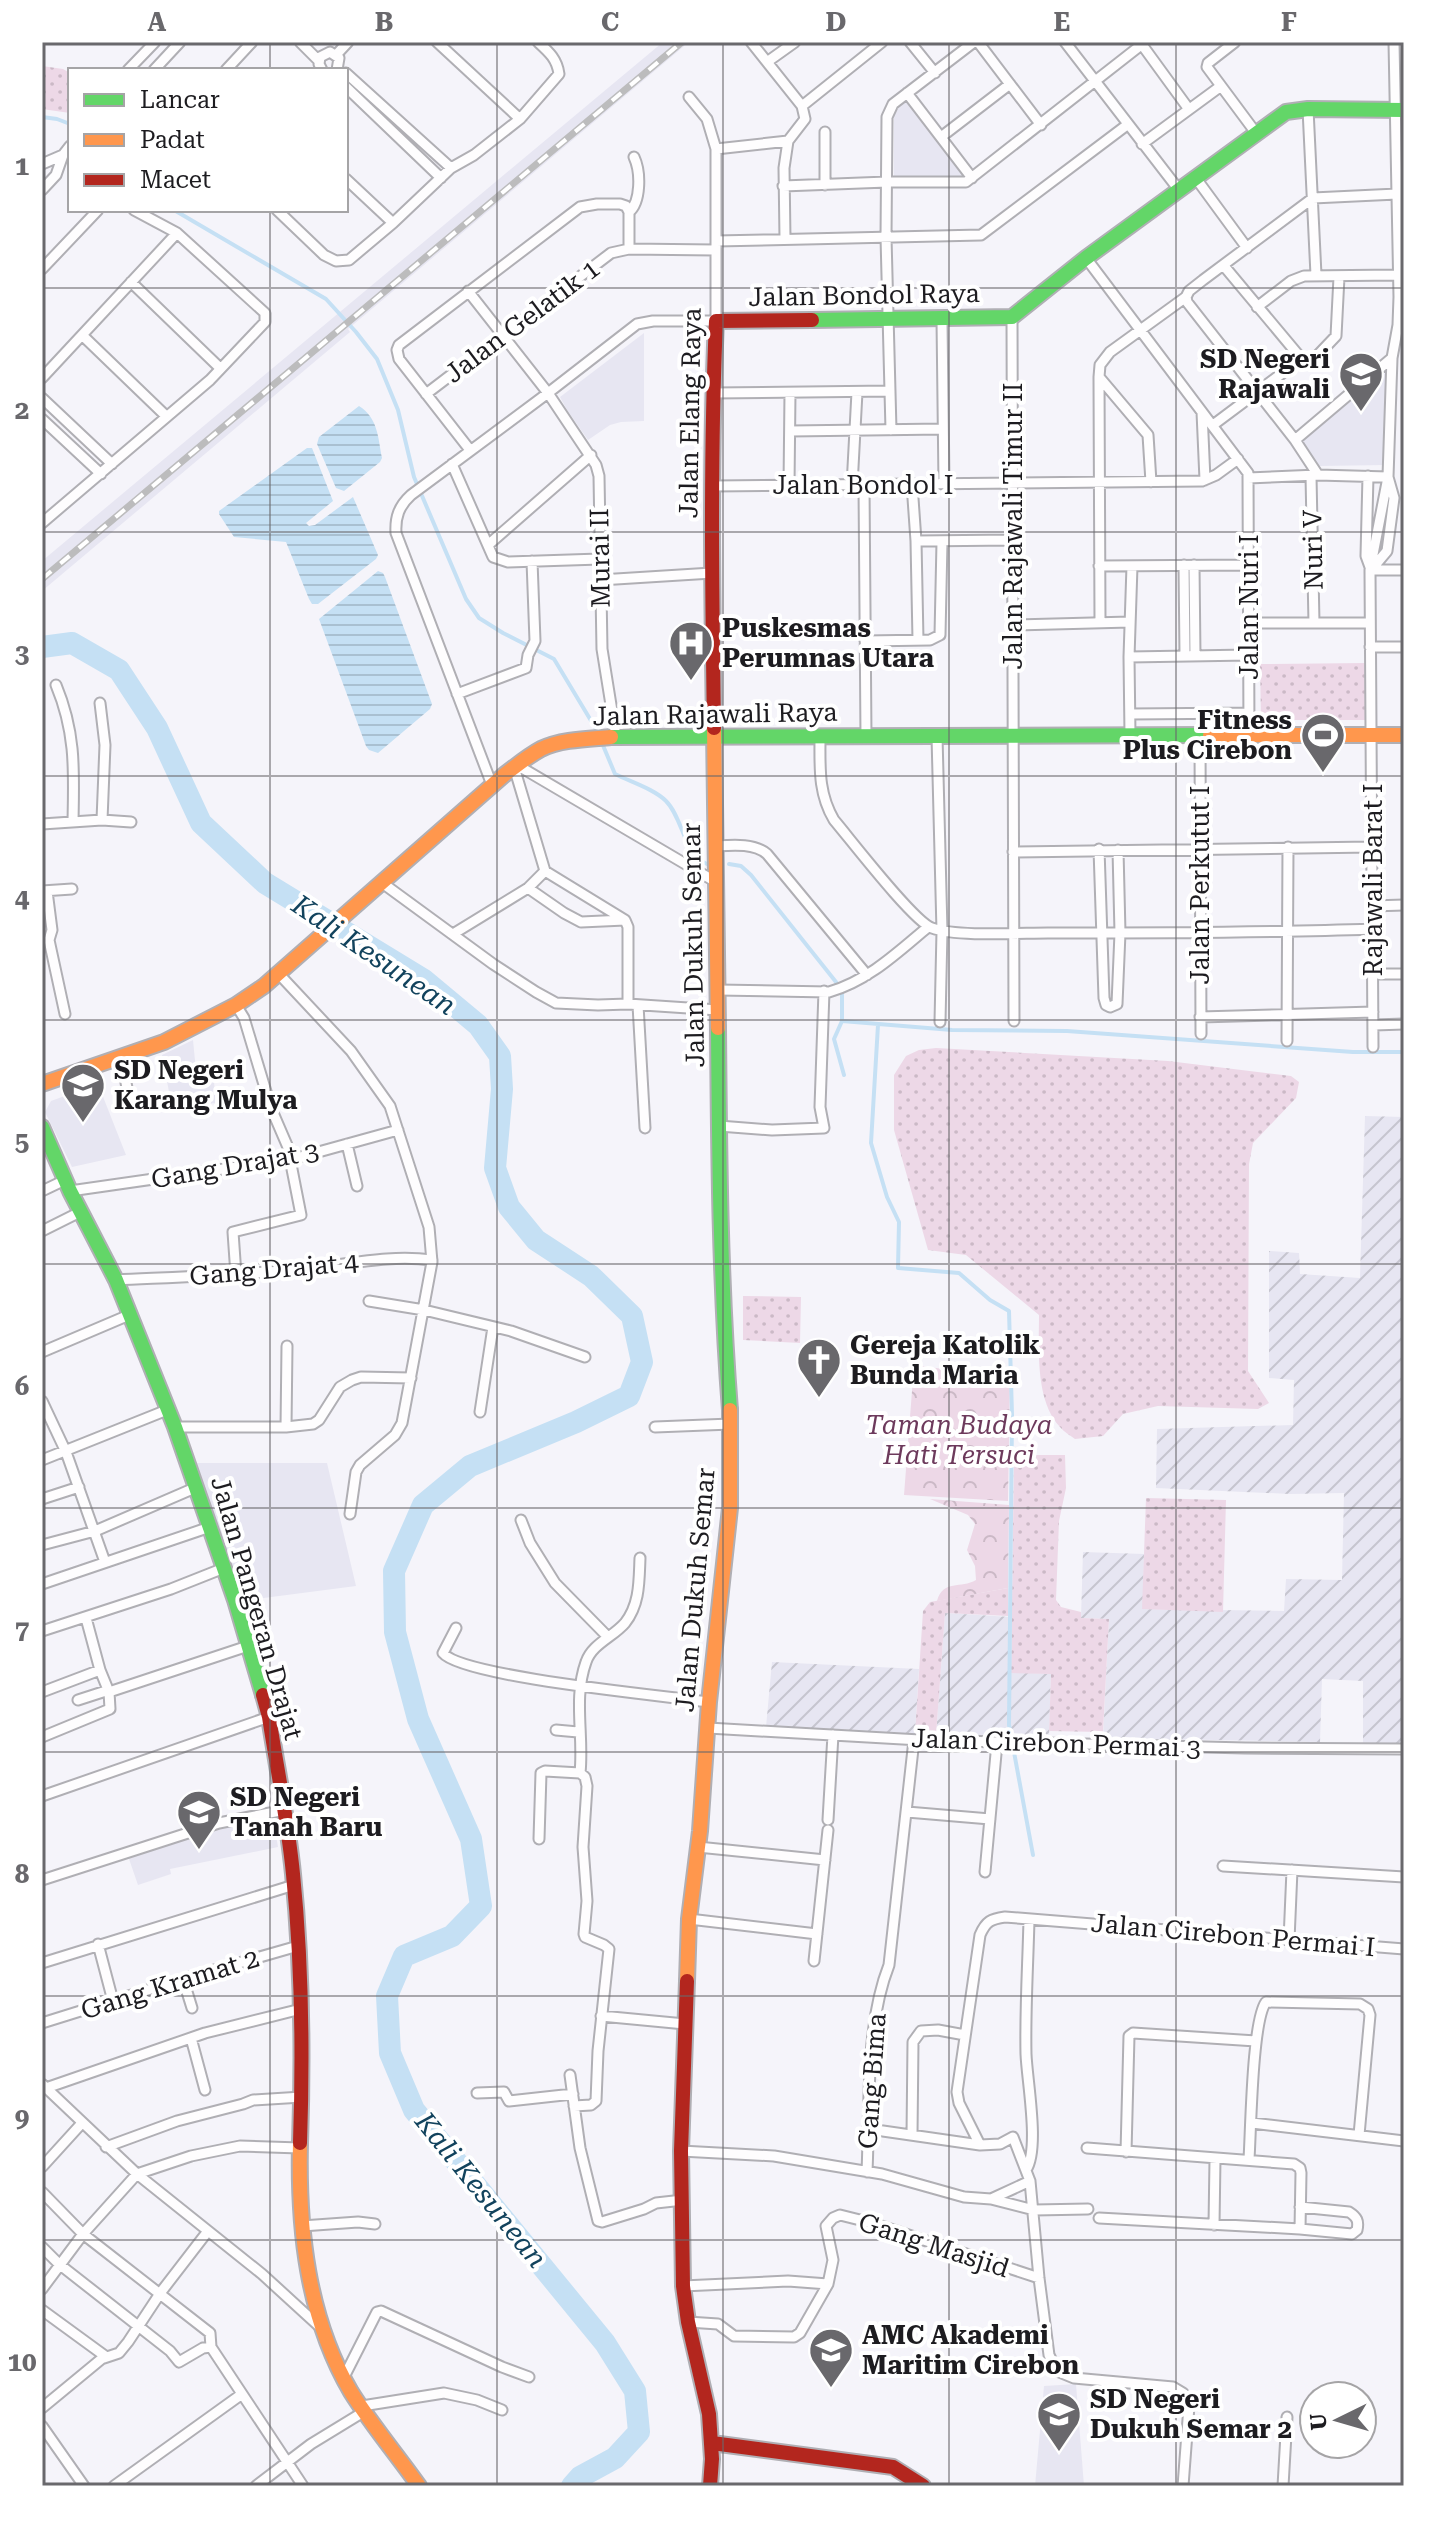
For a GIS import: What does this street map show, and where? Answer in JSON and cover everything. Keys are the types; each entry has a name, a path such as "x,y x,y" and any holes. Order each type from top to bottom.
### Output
{"street":[{"path":"130,68 155,42"},
{"path":"156,68 180,42"},
{"path":"228,68 252,42"},
{"path":"300,42 320,65"},
{"path":"319,42 333,53 341,68"},
{"path":"320,65 323,54 333,53 348,42"},
{"path":"437,42 520,119"},
{"path":"279,212 324,255 341,261 349,260 451,168 474,155 520,119 559,74 552,54 538,42"},
{"path":"751,42 802,106 805,119 788,141 783,186 785,239"},
{"path":"767,62 795,42"},
{"path":"802,106 867,46 882,42"},
{"path":"910,42 935,73"},
{"path":"891,430 886,237 887,117 893,104 976,42 1041,125"},
{"path":"1065,42 1179,190"},
{"path":"1235,42 1208,63 1209,72 1256,133"},
{"path":"1370,570 1388,477 1392,358 1402,297 1398,275 1397,194 1400,110 1394,42"},
{"path":"783,186 958,183 972,178 1142,43 1188,108"},
{"path":"348,76 451,168"},
{"path":"941,137 1010,84"},
{"path":"1142,144 1221,86"},
{"path":"348,89 441,178"},
{"path":"907,93 972,178"},
{"name":"Jalan Elang Raya","path":"689,97 707,119 716,149 712,573 715,737"},
{"path":"1012,317 1086,258 1286,112 1308,109 1400,110"},
{"path":"1308,109 1316,275"},
{"name":"Jalan Gelatik 1","path":"426,394 611,253 629,249 716,246 785,239 981,235 1127,125"},
{"path":"825,132 825,185"},
{"path":"716,149 788,141"},
{"path":"42,164 66,150"},
{"path":"42,190 56,175 66,150"},
{"path":"629,212 636,203 638,174 634,157"},
{"path":"1195,177 1247,248"},
{"path":"348,181 393,223"},
{"path":"1100,622 1099,377 1104,358 1313,198 1397,194"},
{"path":"470,450 399,359 397,350 403,340 586,204 626,206 629,212 629,249"},
{"path":"42,269 96,212"},
{"path":"42,523 220,368 265,322 265,313 177,233 138,212"},
{"path":"42,378 177,233"},
{"path":"1086,258 1213,425 1248,473 1248,478 1388,477"},
{"path":"1224,266 1300,360 1307,363 1336,336 1339,277"},
{"path":"1257,307 1295,279 1316,275 1398,275"},
{"path":"131,282 220,368"},
{"name":"Murai II","path":"468,291 548,393 591,455 599,476 604,667 613,736"},
{"path":"1186,297 1295,440 1315,476"},
{"name":"Jalan Bondol Raya","path":"716,321 1012,317"},
{"name":"Jalan Rajawali Timur II","path":"1012,317 1014,1021"},
{"path":"942,320 944,484"},
{"path":"492,785 396,533 395,524 401,505 640,323 716,321"},
{"path":"82,335 166,416"},
{"path":"1295,440 1392,358"},
{"path":"1213,425 1300,360"},
{"path":"1099,377 1148,435 1151,482"},
{"path":"713,393 890,391"},
{"path":"852,486 857,392"},
{"path":"789,486 790,393"},
{"path":"42,398 112,464"},
{"path":"1202,411 1205,480 1238,459"},
{"path":"42,419 101,474"},
{"path":"790,431 943,429"},
{"path":"488,545 591,455"},
{"path":"452,464 493,557 532,561 600,559"},
{"name":"Nuri V","path":"1314,623 1315,476"},
{"path":"1368,476 1366,556 1370,570"},
{"name":"Jalan Nuri I","path":"1248,478 1249,736"},
{"name":"Jalan Bondol I","path":"713,486 1205,480"},
{"path":"912,484 918,640"},
{"path":"864,485 866,736"},
{"path":"916,541 1013,540"},
{"path":"865,641 934,639 940,635 942,542"},
{"path":"457,694 526,668 535,641 532,561"},
{"path":"1189,565 1190,656"},
{"path":"1099,566 1249,565"},
{"path":"1130,735 1132,566"},
{"path":"1370,570 1404,570"},
{"name":"Rajawali Barat I","path":"1370,570 1373,1047"},
{"path":"600,580 712,573"},
{"path":"1013,625 1130,622"},
{"path":"1249,623 1370,623"},
{"path":"1370,647 1404,647"},
{"path":"1129,657 1249,655"},
{"path":"56,685 72,735 75,760 73,821"},
{"path":"100,703 105,745 102,820"},
{"path":"1130,714 1249,713"},
{"name":"Jalan Perkutut I","path":"1200,735 1201,1034"},
{"name":"Jalan Rajawali Raya","path":"42,1084 164,1042 236,1005 301,954 492,785 545,747 613,736 1404,735"},
{"path":"937,736 942,931 940,1022"},
{"name":"Jalan Dukuh Semar","path":"710,2486 712,2443 709,2414 683,2286 681,2151 689,1919 730,1508 731,1424 725,1344 719,1126 715,737"},
{"path":"820,737 821,784 834,820 928,927 942,931 1014,933 1372,929"},
{"path":"515,766 545,871 625,920 628,927 645,1128"},
{"path":"515,766 716,882"},
{"path":"42,824 102,820 131,822"},
{"path":"716,846 760,848 867,975"},
{"path":"1287,1041 1288,847"},
{"path":"1013,852 1371,847"},
{"path":"1099,849 1104,998 1110,1007 1117,1004 1120,933 1118,850"},
{"path":"453,934 528,888 545,871"},
{"path":"381,882 556,1003 718,1010"},
{"path":"528,888 581,922 625,920"},
{"path":"65,1014 49,940 52,930 45,891 72,889"},
{"path":"1372,906 1404,905"},
{"path":"718,990 827,991 842,988 886,962 928,927"},
{"path":"278,973 359,1062 390,1106 429,1227 432,1260 399,1429 356,1472 350,1514"},
{"path":"1373,974 1404,974"},
{"path":"719,1126 772,1130 824,1128 820,1107 827,991"},
{"path":"236,1005 244,1018 271,1108 292,1159 301,1215 233,1232 236,1275"},
{"path":"1200,1017 1373,1012"},
{"path":"1374,1025 1404,1024"},
{"path":"121,1056 130,1104"},
{"name":"Jalan Pangeran Drajat","path":"42,1127 80,1212 116,1280 175,1427 224,1568 269,1717 294,1885 301,2009 299,2197 308,2274 323,2330 344,2377 419,2486"},
{"name":"Gang Drajat 3","path":"42,1191 68,1185 292,1159 398,1130"},
{"path":"347,1144 357,1186"},
{"path":"42,1231 80,1212"},
{"name":"Gang Drajat 4","path":"116,1280 236,1275 396,1257 432,1260"},
{"path":"369,1301 424,1310 493,1327 585,1357"},
{"path":"42,1352 129,1315"},
{"path":"480,1412 493,1327"},
{"path":"286,1427 287,1346"},
{"path":"175,1427 286,1427 313,1424 319,1420 340,1387 352,1380 361,1377 411,1378"},
{"path":"42,1401 66,1452 105,1562"},
{"path":"42,1460 167,1410"},
{"path":"655,1427 731,1424"},
{"path":"42,1499 79,1487"},
{"path":"42,1545 95,1531 197,1487"},
{"path":"521,1520 530,1543 555,1583 608,1637"},
{"path":"42,1584 210,1527"},
{"path":"580,1773 580,1684 587,1658 624,1624 633,1610 638,1595 640,1558"},
{"path":"42,1631 224,1568"},
{"path":"42,1737 108,1712 111,1705 86,1618"},
{"path":"456,1628 443,1653 451,1660 522,1678 709,1702"},
{"path":"78,1700 248,1646"},
{"path":"42,1692 100,1670"},
{"path":"42,1796 269,1717"},
{"name":"Jalan Cirebon Permai 3","path":"708,1728 997,1743 1404,1749"},
{"path":"556,1730 578,1732"},
{"path":"814,1961 828,1825 833,1735"},
{"name":"Gang Bima","path":"867,2172 874,2025 879,1991 889,1965 914,1740"},
{"path":"985,1872 997,1743"},
{"path":"539,1839 541,1773 580,1773 585,1777 587,1786 583,1847 587,1901 584,1934 609,1949 596,2101 591,2105 574,2106"},
{"path":"42,1880 219,1823 285,1810"},
{"path":"907,1812 990,1819"},
{"path":"698,1847 825,1860"},
{"path":"1223,1866 1404,1877"},
{"path":"1289,1940 1292,1870"},
{"path":"42,1963 294,1885"},
{"name":"Jalan Cirebon Permai I","path":"965,2035 980,1935 985,1923 993,1918 1404,1949"},
{"path":"689,1919 817,1934"},
{"path":"1026,2170 1032,2157 1026,2054 1029,1919"},
{"path":"98,1944 113,2001"},
{"name":"Gang Kramat 2","path":"42,2023 298,1946"},
{"path":"183,1979 192,2008"},
{"path":"1249,2159 1256,2041 1261,2008 1266,2002 1360,2004 1368,2009 1370,2015 1359,2135"},
{"path":"301,2009 253,2019 44,2086 106,2147 262,2274 323,2330"},
{"path":"601,2016 685,2024"},
{"path":"912,2135 913,2042 921,2031 938,2030 965,2035 957,2092 959,2103 980,2145"},
{"path":"1126,2152 1129,2036 1133,2033 1256,2041"},
{"path":"191,2038 205,2090"},
{"path":"570,2075 589,2190 598,2221 656,2203 683,2200"},
{"path":"477,2093 504,2092 508,2101 573,2094"},
{"path":"106,2147 177,2121 251,2100 302,2097"},
{"path":"42,2167 82,2123"},
{"path":"1252,2123 1404,2141"},
{"path":"869,2129 980,2145 1000,2144 1031,2125"},
{"path":"1013,2137 1030,2181 1049,2355 1057,2371 1074,2378 1173,2387 1183,2393 1189,2406 1183,2486"},
{"path":"42,2289 83,2234 137,2174 191,2156 240,2146 300,2148"},
{"path":"1087,2148 1294,2164 1300,2168 1300,2229"},
{"path":"681,2151 774,2156 867,2172 964,2197 991,2199 1034,2210 1088,2209"},
{"path":"1214,2225 1215,2159"},
{"path":"991,2199 1030,2181"},
{"path":"42,2192 83,2234 210,2333 211,2347 303,2486"},
{"path":"1099,2218 1352,2234 1357,2230 1359,2222 1349,2212 1300,2207"},
{"name":"Gang Masjid","path":"688,2322 718,2324 734,2336 790,2338 800,2333 828,2284 833,2260 826,2226 840,2215 1039,2278"},
{"path":"302,2226 358,2222 375,2224"},
{"path":"42,2408 104,2358 119,2353 208,2231"},
{"path":"42,2247 59,2264 170,2351 179,2362 203,2348 211,2347"},
{"path":"683,2286 788,2281 828,2284"},
{"path":"42,2310 103,2353 104,2358"},
{"path":"344,2377 378,2311 529,2377"},
{"path":"256,2486 364,2409 444,2393 477,2400 502,2410"},
{"path":"114,2486 242,2394"},
{"path":"1283,2486 1287,2417"},
{"path":"42,2426 81,2482 69,2486"},
{"path":"712,2443 893,2467 923,2486"}],"shaded area":[{"path":"663,42 689,42 42,591 42,561"},
{"path":"909,100 969,177 964,181 894,180 894,116 898,108"},
{"path":"644,333 644,421 610,425 588,440 560,397"},
{"name":"SD Negeri Rajawali","path":"1389,373 1386,465 1319,466 1300,439 1373,379"},
{"path":"193,1040 196,1071 209,1070 210,1083 214,1082 216,1103 185,1106 185,1111 173,1113 162,1055"},
{"name":"SD Negeri Karang Mulya","path":"98,1084 126,1155 72,1167 45,1112 51,1101"},
{"path":"1365,1116 1404,1117 1404,1744 1363,1743 1363,1681 1322,1679 1320,1742 1103,1738 1109,1619 1081,1618 1083,1552 1144,1554 1143,1609 1284,1611 1286,1579 1342,1580 1344,1493 1290,1494 1156,1488 1157,1429 1293,1425 1294,1380 1269,1378 1269,1251 1299,1253 1300,1274 1360,1278"},
{"path":"194,1463 327,1463 356,1586 241,1601"},
{"path":"945,1613 1011,1617 1011,1672 1051,1674 1049,1739 936,1735"},
{"path":"772,1662 919,1669 915,1734 766,1727"},
{"name":"SD Negeri Tanah Baru","path":"261,1820 273,1825 278,1847 170,1869 171,1874 138,1885 128,1856 181,1838"},
{"name":"SD Negeri Dukuh Semar 2","path":"1076,2384 1084,2486 1035,2486 1044,2386"}],"green space":[{"path":"42,66 68,72 68,113 42,109"},
{"path":"1366,663 1366,720 1261,720 1260,664"},
{"path":"936,1048 1168,1061 1291,1076 1299,1082 1296,1098 1253,1143 1249,1164 1248,1371 1269,1403 1258,1409 1158,1406 1123,1414 1103,1436 1075,1439 1062,1429 1052,1416 1042,1389 1039,1315 966,1255 928,1250 894,1130 894,1075 906,1056 919,1050"},
{"path":"743,1296 801,1297 800,1343 743,1340"},
{"name":"Taman Budaya Hati Tersuci","path":"914,1365 1010,1378 1008,1501 904,1495"},
{"path":"1014,1455 1065,1455 1066,1488 1059,1521 1056,1600 1061,1607 1081,1612 1081,1618 1109,1619 1103,1732 1049,1731 1051,1674 1011,1673"},
{"path":"1146,1498 1226,1500 1223,1612 1142,1609"},
{"path":"930,1499 1009,1505 1008,1588 937,1601 948,1587 976,1580 975,1566 967,1550 975,1524 968,1515"},
{"path":"1008,1588 1008,1616 945,1613 936,1735 915,1734 923,1611 930,1602"}],"water":[{"path":"359,406 374,422 382,458 344,491 336,488 317,444 319,437"},
{"path":"307,448 312,448 333,501 306,523 315,525 353,497 378,555 318,604 312,604 309,599 286,542 234,537 219,514 219,511"},
{"path":"378,571 385,577 432,704 378,753 366,746 319,619"}],"waterway":[{"path":"42,117 68,123"},
{"path":"177,212 326,299 356,332 377,359 398,410 414,477 466,599 479,618 554,659 599,734"},
{"name":"Kali Kesunean","path":"42,647 72,643 119,670 157,728 201,823 265,883 424,980 478,1025 500,1056 502,1089 495,1168 509,1207 536,1240 591,1276 632,1316 642,1362 629,1396 576,1422 470,1466 423,1505 394,1571 395,1632 418,1719 471,1839 481,1906 452,1936 404,1956 387,1996 390,2053 414,2110 605,2343 635,2391 639,2432 615,2458 580,2477 572,2486"},
{"path":"602,743 615,774 649,789 666,801 693,853 707,864"},
{"path":"729,864 741,866 751,875 836,982 842,993 842,1021 952,1030 1067,1031 1353,1052 1404,1052"},
{"path":"842,1021 834,1039 844,1075"},
{"path":"878,1025 871,1143 887,1197 899,1222 898,1268 959,1273 990,1300 1009,1311 1012,1415 1009,1725 1033,1855"}],"railway":[{"path":"42,579 682,42"}],"traffic: fast":[{"path":"812,320 1012,317 1086,258 1286,112 1308,109 1404,110"},
{"path":"611,737 1210,735"},
{"path":"718,1028 722,1267 730,1410"},
{"path":"42,1127 70,1191 116,1280 175,1427 235,1600 263,1695"}],"traffic: slow":[{"path":"714,728 718,1028"},
{"path":"1210,735 1404,735"},
{"path":"42,1084 164,1042 236,1005 264,986 527,758 558,743 611,737"},
{"path":"687,1981 689,1919 730,1508 730,1410"},
{"path":"300,2143 301,2207 308,2271 324,2333 351,2392 419,2486"}],"traffic: jam":[{"path":"714,728 712,474 716,321 812,320"},
{"path":"263,1695 285,1815 296,1907 301,2008 300,2143"},
{"path":"687,1981 681,2151 683,2286 709,2414 710,2486"},
{"path":"712,2443 893,2467 923,2486"}],"place":[{"name":"SD Negeri Rajawali","path":"1361,413"},
{"name":"Puskesmas Perumnas Utara","path":"691,682"},
{"name":"Fitness Plus Cirebon","path":"1323,774"},
{"name":"SD Negeri Karang Mulya","path":"83,1124"},
{"name":"Gereja Katolik Bunda Maria","path":"819,1399"},
{"name":"SD Negeri Tanah Baru","path":"199,1851"},
{"name":"AMC Akademi Maritim Cirebon","path":"831,2389"},
{"name":"SD Negeri Dukuh Semar 2","path":"1059,2453"}]}
